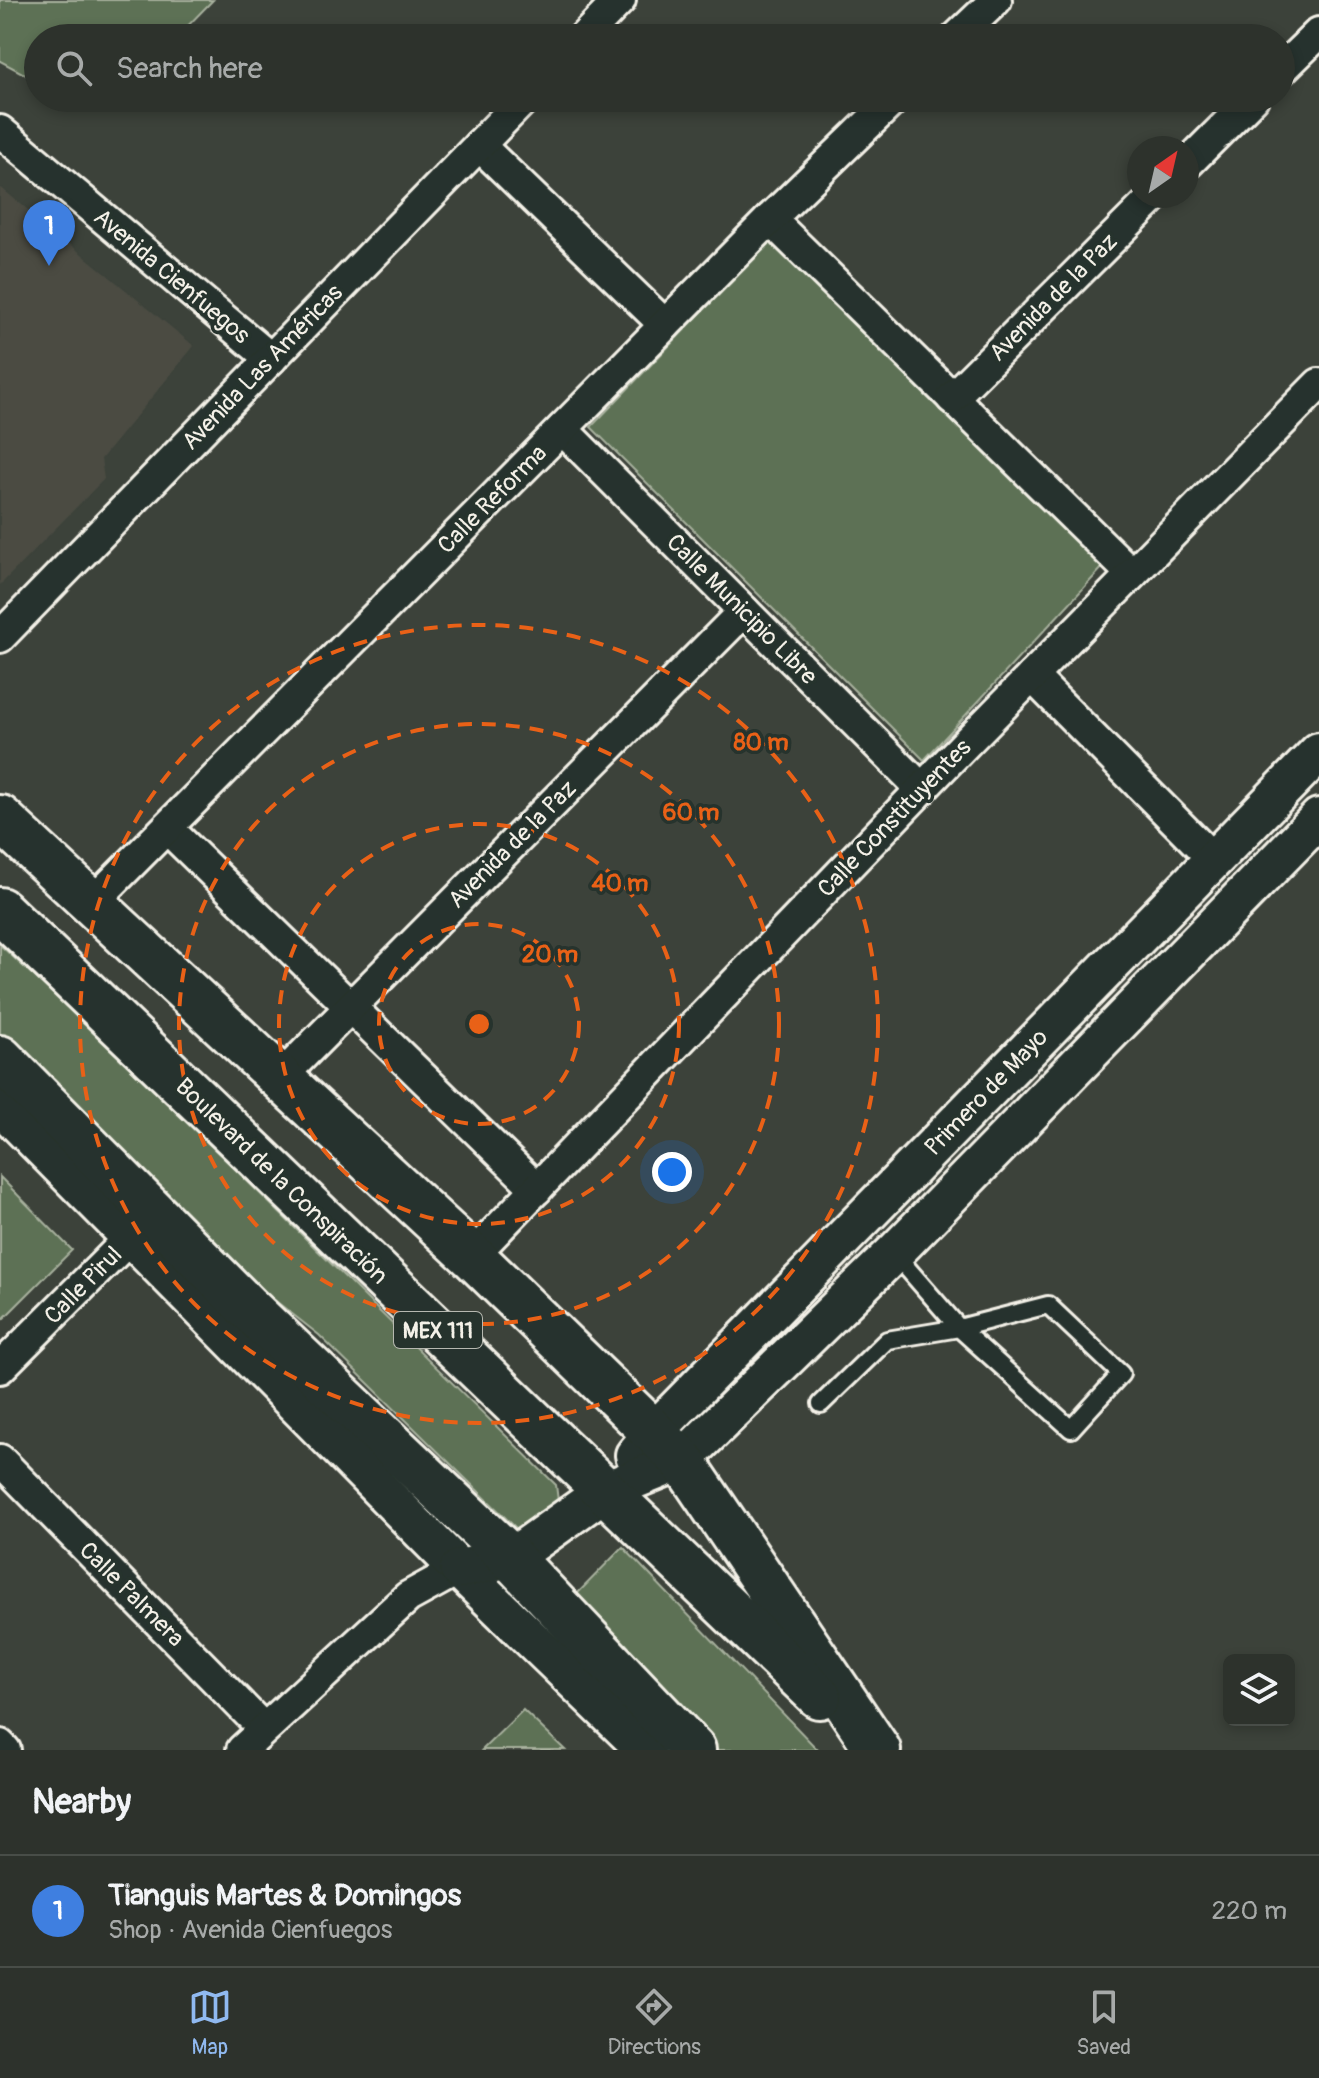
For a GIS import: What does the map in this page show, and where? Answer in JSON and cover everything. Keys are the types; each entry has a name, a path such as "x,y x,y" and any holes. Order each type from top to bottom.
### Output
{"main road":[{"path":"0,818 472,1256 668,1446 877,1750"},
{"name":"Boulevard de la Conspiración","path":"0,910 877,1750"},
{"path":"0,1058 247,1307 511,1558 693,1750"}],"street":[{"path":"597,24 620,0"},
{"path":"971,24 996,0"},
{"path":"1295,56 1319,33"},
{"name":"Avenida Las Américas","path":"0,637 511,112"},
{"name":"Calle Reforma","path":"92,903 770,219 881,112"},
{"path":"1199,152 1239,112"},
{"name":"Avenida Cienfuegos","path":"0,131 271,359"},
{"path":"479,145 665,325"},
{"name":"Avenida de la Paz","path":"952,398 1143,208"},
{"path":"770,219 1132,574"},
{"name":"Calle Constituyentes","path":"472,1256 922,789 1319,384"},
{"name":"Calle Municipio Libre","path":"562,429 922,789"},
{"name":"Avenida de la Paz","path":"280,1078 744,611"},
{"path":"1032,676 1214,860"},
{"name":"Primero de Mayo","path":"668,1446 1214,860 1319,752"},
{"name":"Primero de Mayo","path":"668,1446 894,1253 1319,818"},
{"path":"167,828 537,1189"},
{"path":"0,1105 459,1569 646,1750"},
{"name":"Calle Pirul","path":"0,1368 132,1236"},
{"path":"242,1750 408,1597 459,1569 511,1558 668,1446"},
{"name":"Calle Palmera","path":"0,1460 264,1729"},
{"path":"0,1745 5,1750"}],"lane":[{"path":"821,1404 887,1340 959,1328 1048,1305 1121,1374 1071,1429 959,1328 894,1253"}],"shaded area":[{"path":"0,187 194,346 101,459 104,479 0,585"}],"green space":[{"path":"0,0 213,0 190,24 24,24 24,74 0,61"},
{"path":"772,239 1104,566 924,760 591,427"},
{"path":"0,945 108,1044 556,1485 558,1501 529,1530 516,1528 319,1335 217,1255 0,1033"},
{"path":"0,1177 72,1250 0,1322"},
{"path":"623,1547 818,1750 713,1750 568,1603"},
{"path":"523,1710 565,1750 482,1750"}],"place":[{"name":"Tianguis Martes & Domingos","path":"49,266"}]}
